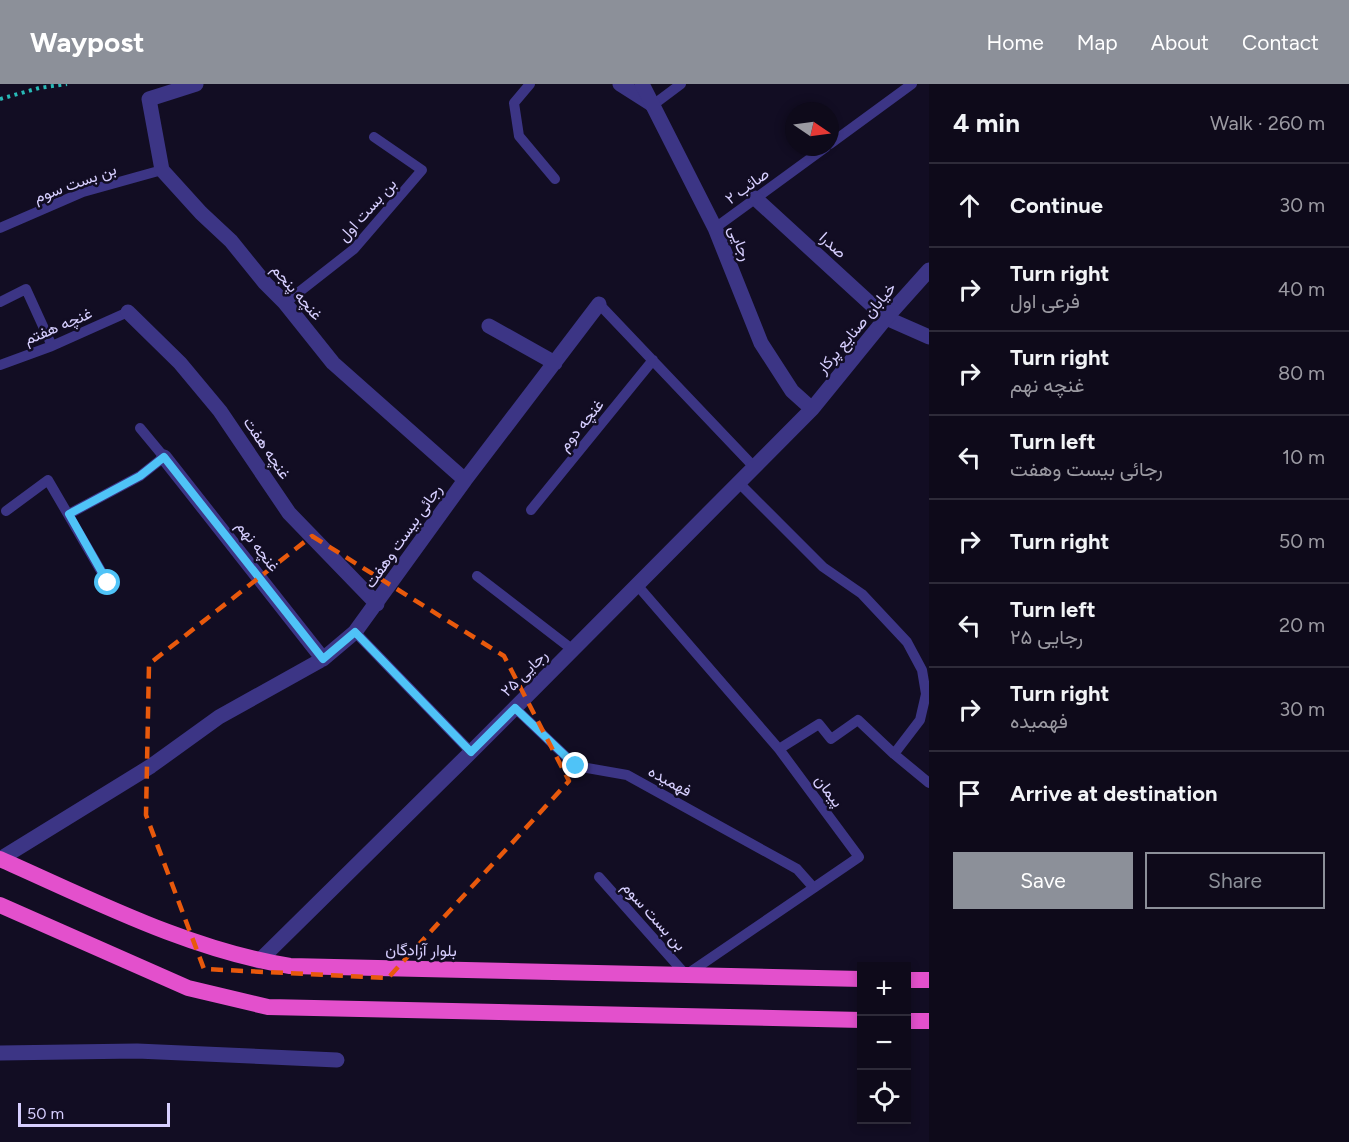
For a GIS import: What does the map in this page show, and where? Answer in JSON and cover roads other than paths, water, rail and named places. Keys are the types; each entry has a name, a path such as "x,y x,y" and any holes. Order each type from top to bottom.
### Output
{"highway":[{"name":"بلوار آزادگان","path":"0,859 150,926 259,961 290,966 857,979"},
{"path":"0,905 188,988 268,1007 857,1020"},
{"path":"911,980 929,980"},
{"path":"911,1021 929,1021"}],"street":[{"path":"162,170 149,99 196,84"},
{"path":"620,84 653,105"},
{"name":"رجایی","path":"642,84 715,228 760,343 792,391 812,409"},
{"name":"غنچه پنجم","path":"162,170 201,213 231,241 333,363 465,480"},
{"name":"صدرا","path":"755,198 886,318 929,337"},
{"name":"خیابان صنایع پرکار","path":"812,409 886,318 929,270"},
{"name":"رجائی بیست وهفت","path":"0,859 68,815 151,766 219,717 323,659 355,632 465,480 599,304"},
{"name":"غنچه هفت","path":"128,312 180,363 220,411 289,513 377,604"},
{"path":"489,326 555,363"},
{"name":"رجایی ۲۵","path":"259,961 471,752 812,409"},
{"name":"غنچه نهم","path":"164,457 323,659"},
{"path":"0,1053 137,1051 337,1060"}],"lane":[{"path":"530,84 514,103 519,136 555,179"},
{"path":"653,105 681,84"},
{"path":"839,137 912,84"},
{"name":"بن بست اول","path":"285,303 354,249 422,170 374,138"},
{"name":"صائب ۲","path":"715,228 813,156"},
{"name":"بن بست سوم","path":"0,228 83,192 162,170"},
{"path":"0,302 26,289 52,346"},
{"name":"رجائی بیست وهفت","path":"599,304 754,468"},
{"name":"غنچه هفتم","path":"0,365 52,346 128,312"},
{"name":"غنچه دوم","path":"531,510 654,360"},
{"path":"69,514 140,476 164,457 140,428"},
{"path":"6,511 48,480 108,583"},
{"path":"739,483 823,567 862,594 907,642 922,669 926,694 920,720 894,754"},
{"path":"477,576 573,650"},
{"name":"پیمان","path":"638,585 778,749 859,857 686,975"},
{"path":"355,632 471,752"},
{"name":"فهمیده","path":"515,708 576,766 627,775 797,869 813,887"},
{"path":"778,749 819,724 831,740 858,720 929,783"},
{"name":"بن بست سوم","path":"599,877 686,975"}]}
